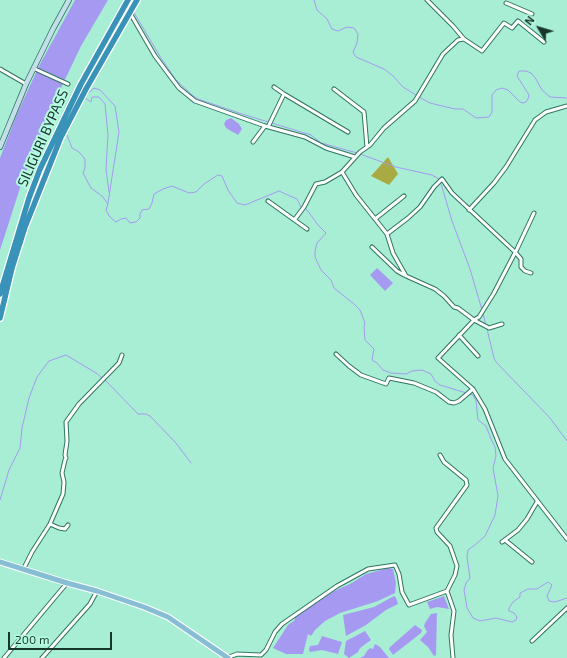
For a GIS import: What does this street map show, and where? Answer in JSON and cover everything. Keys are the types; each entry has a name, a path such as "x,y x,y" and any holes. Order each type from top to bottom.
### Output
{"highway":[{"name":"SILIGURI BYPASS","path":"0,294 28,198 40,169 58,135 60,124 80,84 128,0"},
{"path":"0,318 12,268 58,135 66,127 80,99 136,2"}],"main road":[{"path":"0,562 125,600 168,617 225,657"}],"street":[{"path":"0,147 26,84 69,0"},
{"path":"427,0 464,39 482,51 504,24 512,28 518,21 544,42"},
{"path":"506,3 532,14"},
{"path":"123,9 130,13 155,56 179,88 195,101 305,137 326,148 356,157"},
{"path":"295,219 303,208 316,184 325,182 342,172 384,128 416,99 442,54 458,40 464,39"},
{"path":"0,69 26,84"},
{"path":"34,70 67,83"},
{"path":"274,87 348,132"},
{"path":"334,89 364,112 367,147"},
{"path":"253,142 268,125 284,94"},
{"path":"469,210 494,183 506,167 535,120 546,112 567,106"},
{"path":"347,155 350,161 349,165"},
{"path":"342,172 356,195 387,234 393,253 406,276"},
{"path":"387,234 416,211 442,179 452,194 515,252 521,259 521,267 525,271 531,273"},
{"path":"375,219 404,196"},
{"path":"268,201 307,229"},
{"path":"534,213 484,310 479,317 474,320 438,358 472,390 485,409 505,459 567,539"},
{"path":"372,247 397,271 435,289 454,307 458,308 484,327 488,328 502,324"},
{"path":"459,335 478,356"},
{"path":"336,354 354,370 386,384 389,378 414,383 436,392 454,404 472,390"},
{"path":"23,570 32,552 50,524 63,494 64,482 62,473 66,458 66,422 79,404 119,363 122,355"},
{"path":"225,657 237,654 261,655 266,650 275,632 282,624 337,586 368,569 395,565 399,574 402,592 409,606 447,591 455,575 457,566 450,546 437,532 436,528 467,485 466,480 444,462 440,455"},
{"path":"532,562 503,541 518,530 527,519 537,502"},
{"path":"50,524 65,529 68,525"},
{"path":"4,658 67,583"},
{"path":"42,658 90,604 97,591"},
{"path":"447,591 454,611 451,635 453,658"},
{"path":"532,641 567,608"}],"shaded area":[{"path":"75,0 108,0 81,46 49,113 21,185 0,250 0,158 17,114 39,66"},
{"path":"231,118 239,124 242,129 238,135 226,128 224,124 226,120"},
{"path":"388,157 398,174 389,185 371,176"},
{"path":"377,268 393,283 385,291 370,275"},
{"path":"388,568 393,569 396,583 395,593 378,601 340,613 325,621 311,636 308,634 303,654 286,654 273,648 288,625 295,620 294,617 334,591 350,584 366,574"},
{"path":"394,596 398,604 346,636 343,615 374,607"},
{"path":"444,596 449,609 437,607 430,609 427,602"},
{"path":"437,613 436,655 434,656 428,647 420,640 427,632 424,626 425,623 431,614"},
{"path":"415,625 422,630 421,633 393,655 389,649 390,647"},
{"path":"365,631 371,640 349,658 344,654 346,641"},
{"path":"322,636 342,642 338,654 322,650 310,652 310,646 318,645"},
{"path":"375,644 380,647 389,658 360,658 364,656 370,648 373,649"}],"waterway":[{"path":"314,0 317,10 327,19 332,29 338,31 347,27 354,28 358,34 357,43 353,52 356,57 384,69 403,87 416,95"},
{"path":"133,11 176,80 198,99 311,135 321,143 357,153"},
{"path":"419,97 430,103 455,109 463,109 476,118 489,117 492,112 492,95 496,90 502,88 508,90 520,102 526,102 529,95 517,76 519,71 526,71 531,73 542,90 550,97 567,98"},
{"path":"87,94 94,88 100,90 115,106 119,132 108,203"},
{"path":"85,98 91,102 92,97 99,97 105,104 108,135 106,169 109,192"},
{"path":"67,135 72,148 79,152 85,159 85,168 83,173 91,188 102,196 108,204 106,210 109,216 116,222 126,218 130,223 136,222 140,218 142,210 149,209 154,194 163,189 172,186 189,193 196,192 204,184 218,175 222,176 228,190 237,203 245,205 279,191 297,199 301,207 307,210 326,233 317,243 315,257 321,270 331,280 334,288 360,310 365,323 365,340 374,349 372,360 383,370 391,373 406,374 412,371 422,370 431,374 435,381 440,385 473,395 476,401 478,420 486,426 495,447 496,456 493,468 498,496 495,515 485,536 468,550 467,557 470,578 466,583 464,590 467,608 473,618 480,621 496,618 512,622 516,620 517,617 514,613 509,611 509,608 513,602 520,597 520,593 528,589 537,589 548,582 552,585 547,596 549,601 555,602 567,598"},
{"path":"360,154 396,167 432,175 439,179 452,221 470,269 482,310"},
{"path":"483,313 486,326"},
{"path":"487,329 496,362 550,418 567,441"},
{"path":"0,500 9,470 20,448 22,428 29,398 37,377 49,361 66,355 96,373 106,381 138,414 146,414 150,416 176,443 191,463"}]}
